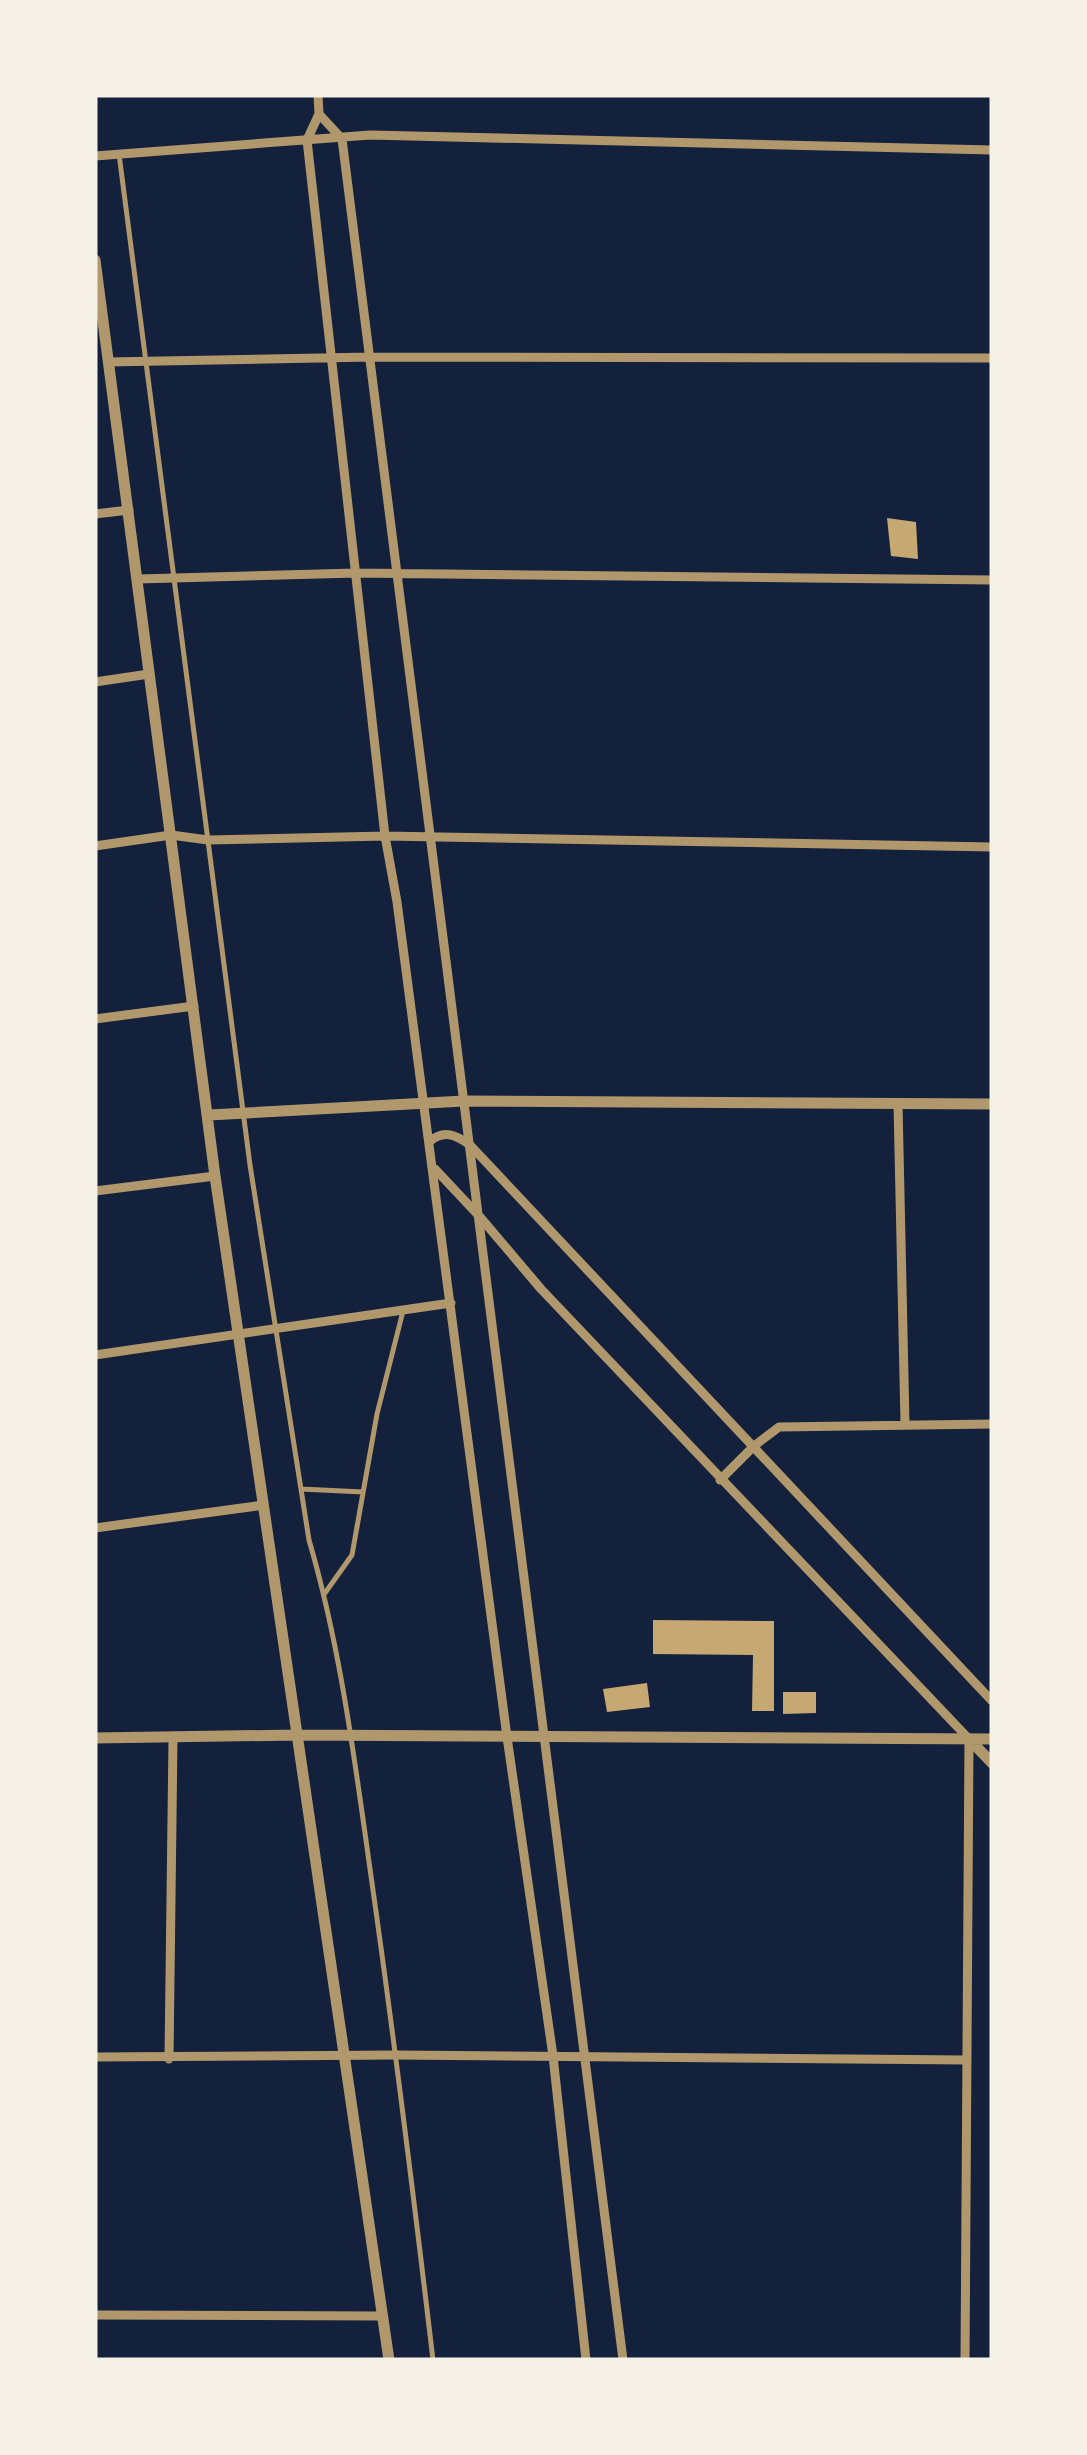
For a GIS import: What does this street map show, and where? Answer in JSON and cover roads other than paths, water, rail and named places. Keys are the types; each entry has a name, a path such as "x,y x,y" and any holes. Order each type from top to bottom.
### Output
{"street":[{"path":"318,95 319,114 307,140 385,836 553,2056 586,2360"},
{"path":"319,114 342,139 623,2360"},
{"path":"95,156 370,136 992,150"},
{"path":"95,260 101,346 108,362 129,510 216,1176 389,2360"},
{"path":"108,362 371,357 992,358"},
{"path":"95,514 129,510"},
{"path":"138,578 356,573 992,580"},
{"path":"95,682 149,674"},
{"path":"95,846 171,835 208,840 385,836 992,846"},
{"path":"95,1019 194,1006"},
{"path":"209,1114 464,1101 992,1104"},
{"path":"898,1104 905,1424"},
{"path":"430,1142 437,1135 448,1134 470,1145 992,1701"},
{"path":"433,1168 720,1480 992,1763"},
{"path":"95,1192 216,1176"},
{"path":"95,1355 451,1303"},
{"path":"720,1480 780,1427 992,1424"},
{"path":"95,1528 264,1505"},
{"path":"95,1738 298,1735 992,1740"},
{"path":"170,2058 173,1738"},
{"path":"965,2360 969,1739"},
{"path":"95,2058 396,2055 967,2060"},
{"path":"95,2315 383,2316"}],"lane":[{"path":"119,154 244,1115 309,1540 324,1593 351,1736 396,2055 433,2360"},
{"path":"324,1593 352,1555 376,1414 404,1309"},
{"path":"301,1489 363,1492"}]}
